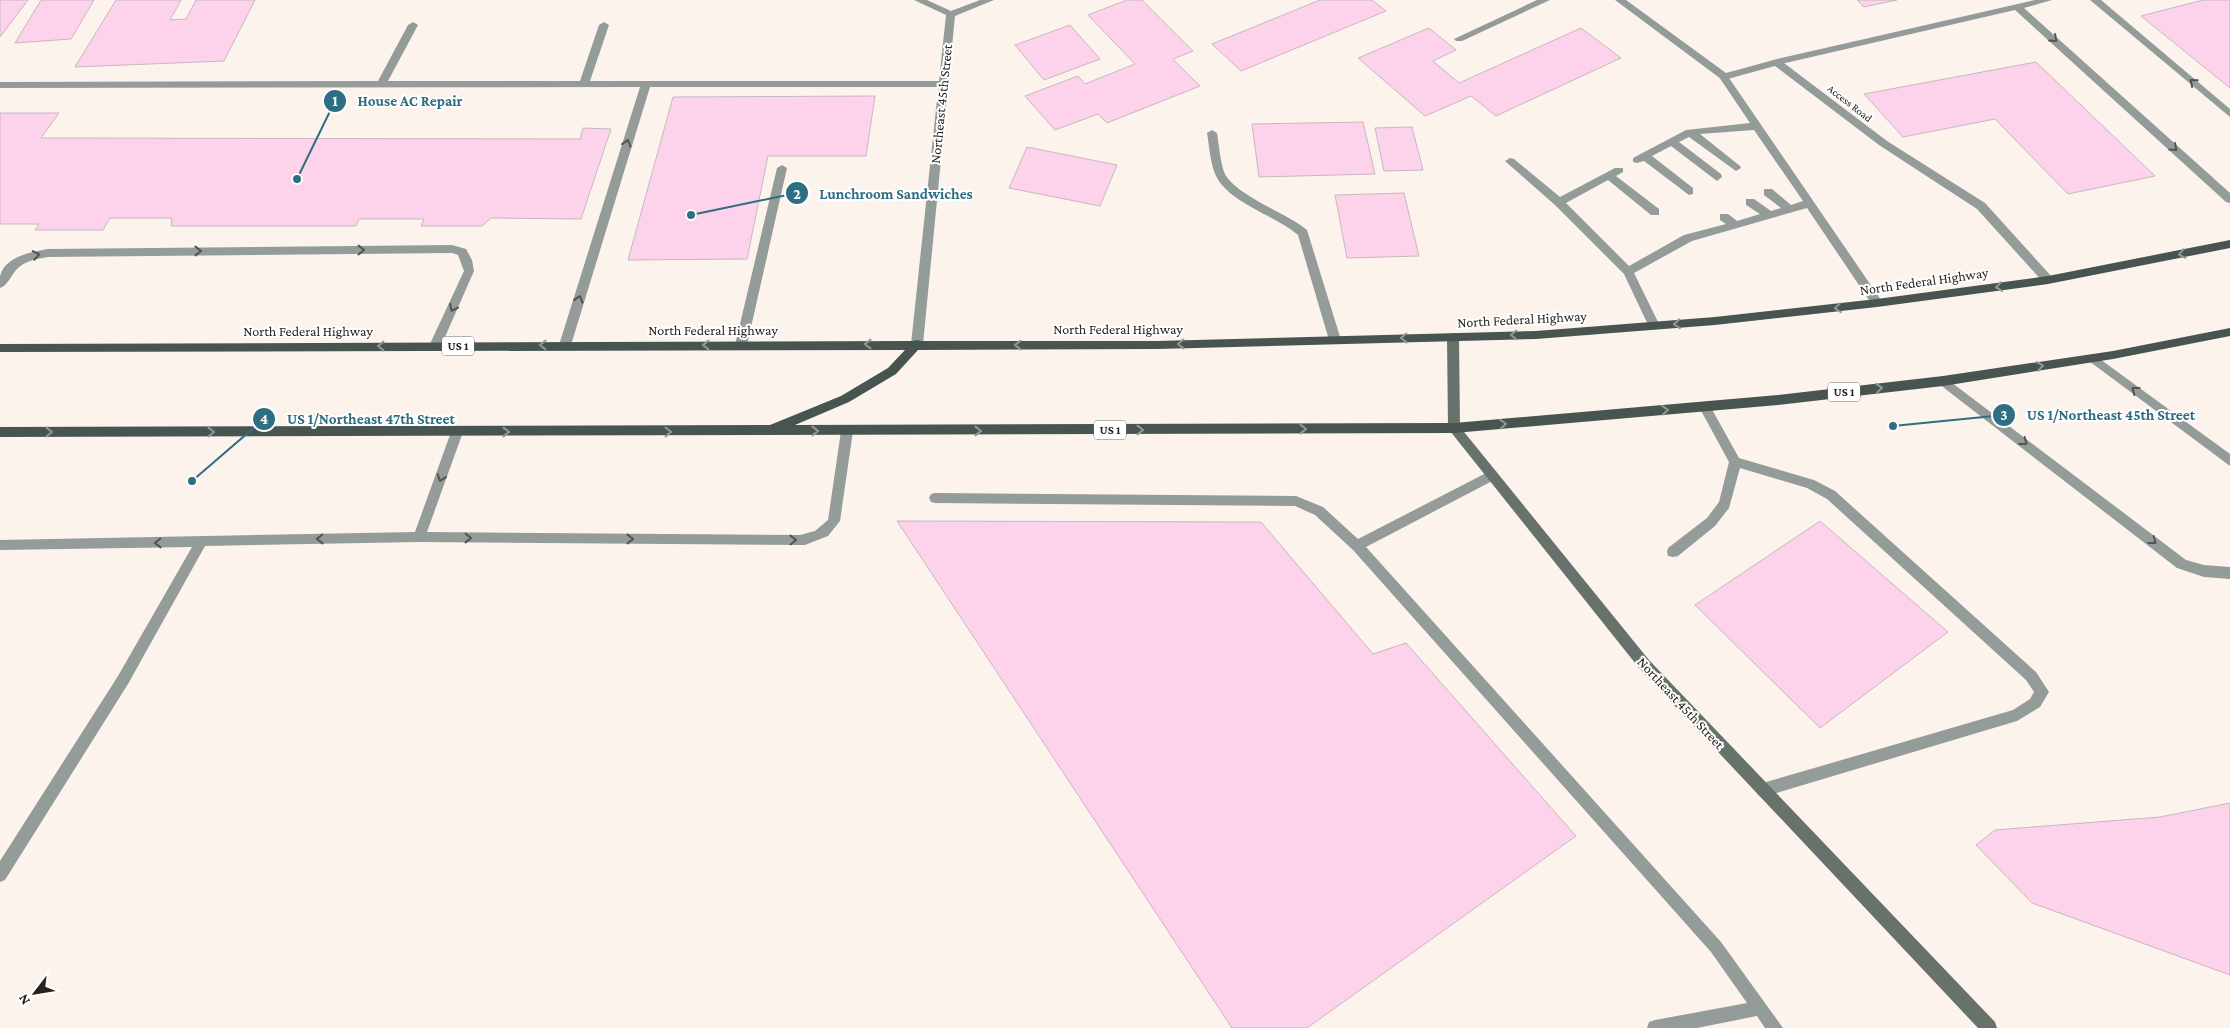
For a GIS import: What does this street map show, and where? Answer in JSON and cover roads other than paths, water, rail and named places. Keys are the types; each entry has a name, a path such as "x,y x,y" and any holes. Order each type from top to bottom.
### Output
{"main road":[{"name":"North Federal Highway","path":"0,348 917,344 1157,345 1536,335 1654,326 1877,303 2048,280 2230,244"},
{"name":"US 1","path":"0,432 766,432 1454,428 1705,406 1943,381 2093,358 2230,332"},
{"path":"766,432 845,399 892,371 917,344"}],"street":[{"path":"919,0 951,14 989,0"},
{"path":"1459,38 1545,0"},
{"path":"1620,0 1724,77 1877,303"},
{"path":"1724,77 1777,62 2021,4 2047,0"},
{"path":"2095,0 2230,114"},
{"path":"2021,4 2230,199"},
{"name":"Northeast 45th Street","path":"917,344 951,14"},
{"path":"584,85 604,24"},
{"path":"381,85 413,25"},
{"name":"Access Road","path":"1777,62 1883,143 1981,206 2048,280"},
{"path":"0,85 943,84"},
{"path":"565,345 646,85"},
{"path":"1689,191 1641,158 1690,132 1757,126"},
{"path":"1690,132 1736,168"},
{"path":"1212,133 1219,172 1227,185 1239,195 1290,222 1303,234 1335,340"},
{"path":"1672,142 1717,177"},
{"path":"1510,161 1559,202 1628,272 1654,326"},
{"path":"741,345 782,168"},
{"path":"1559,202 1619,170"},
{"path":"1609,176 1655,212"},
{"path":"1768,192 1789,209"},
{"path":"1750,202 1769,215"},
{"path":"1628,272 1688,238 1810,203"},
{"path":"1724,217 1735,225"},
{"path":"0,284 10,268 20,259 48,253 452,249 462,252 467,260 469,271 435,346"},
{"path":"1453,337 1454,428"},
{"path":"2093,358 2230,462"},
{"path":"1943,381 2182,564 2204,572 2230,573"},
{"path":"1673,552 1711,522 1725,504 1735,462 1705,406"},
{"name":"Northeast 45th Street","path":"1454,428 1644,664 1989,1028"},
{"path":"0,545 419,537 790,540 813,538 831,527 834,520 847,431"},
{"path":"419,537 457,432"},
{"path":"1735,462 1810,484 1831,495 2031,676 2042,692 2035,703 2017,715 1763,790"},
{"path":"1357,546 1492,475"},
{"path":"935,498 1296,501 1319,510 1357,546 1716,947 1775,1028"},
{"path":"0,875 123,680 200,542"},
{"path":"1655,1028 1760,1008"}],"place":[{"name":"House AC Repair","path":"297,179"},
{"name":"Lunchroom Sandwiches","path":"691,215"},
{"name":"US 1/Northeast 45th Street","path":"1893,426"},
{"name":"US 1/Northeast 47th Street","path":"192,481"}]}
